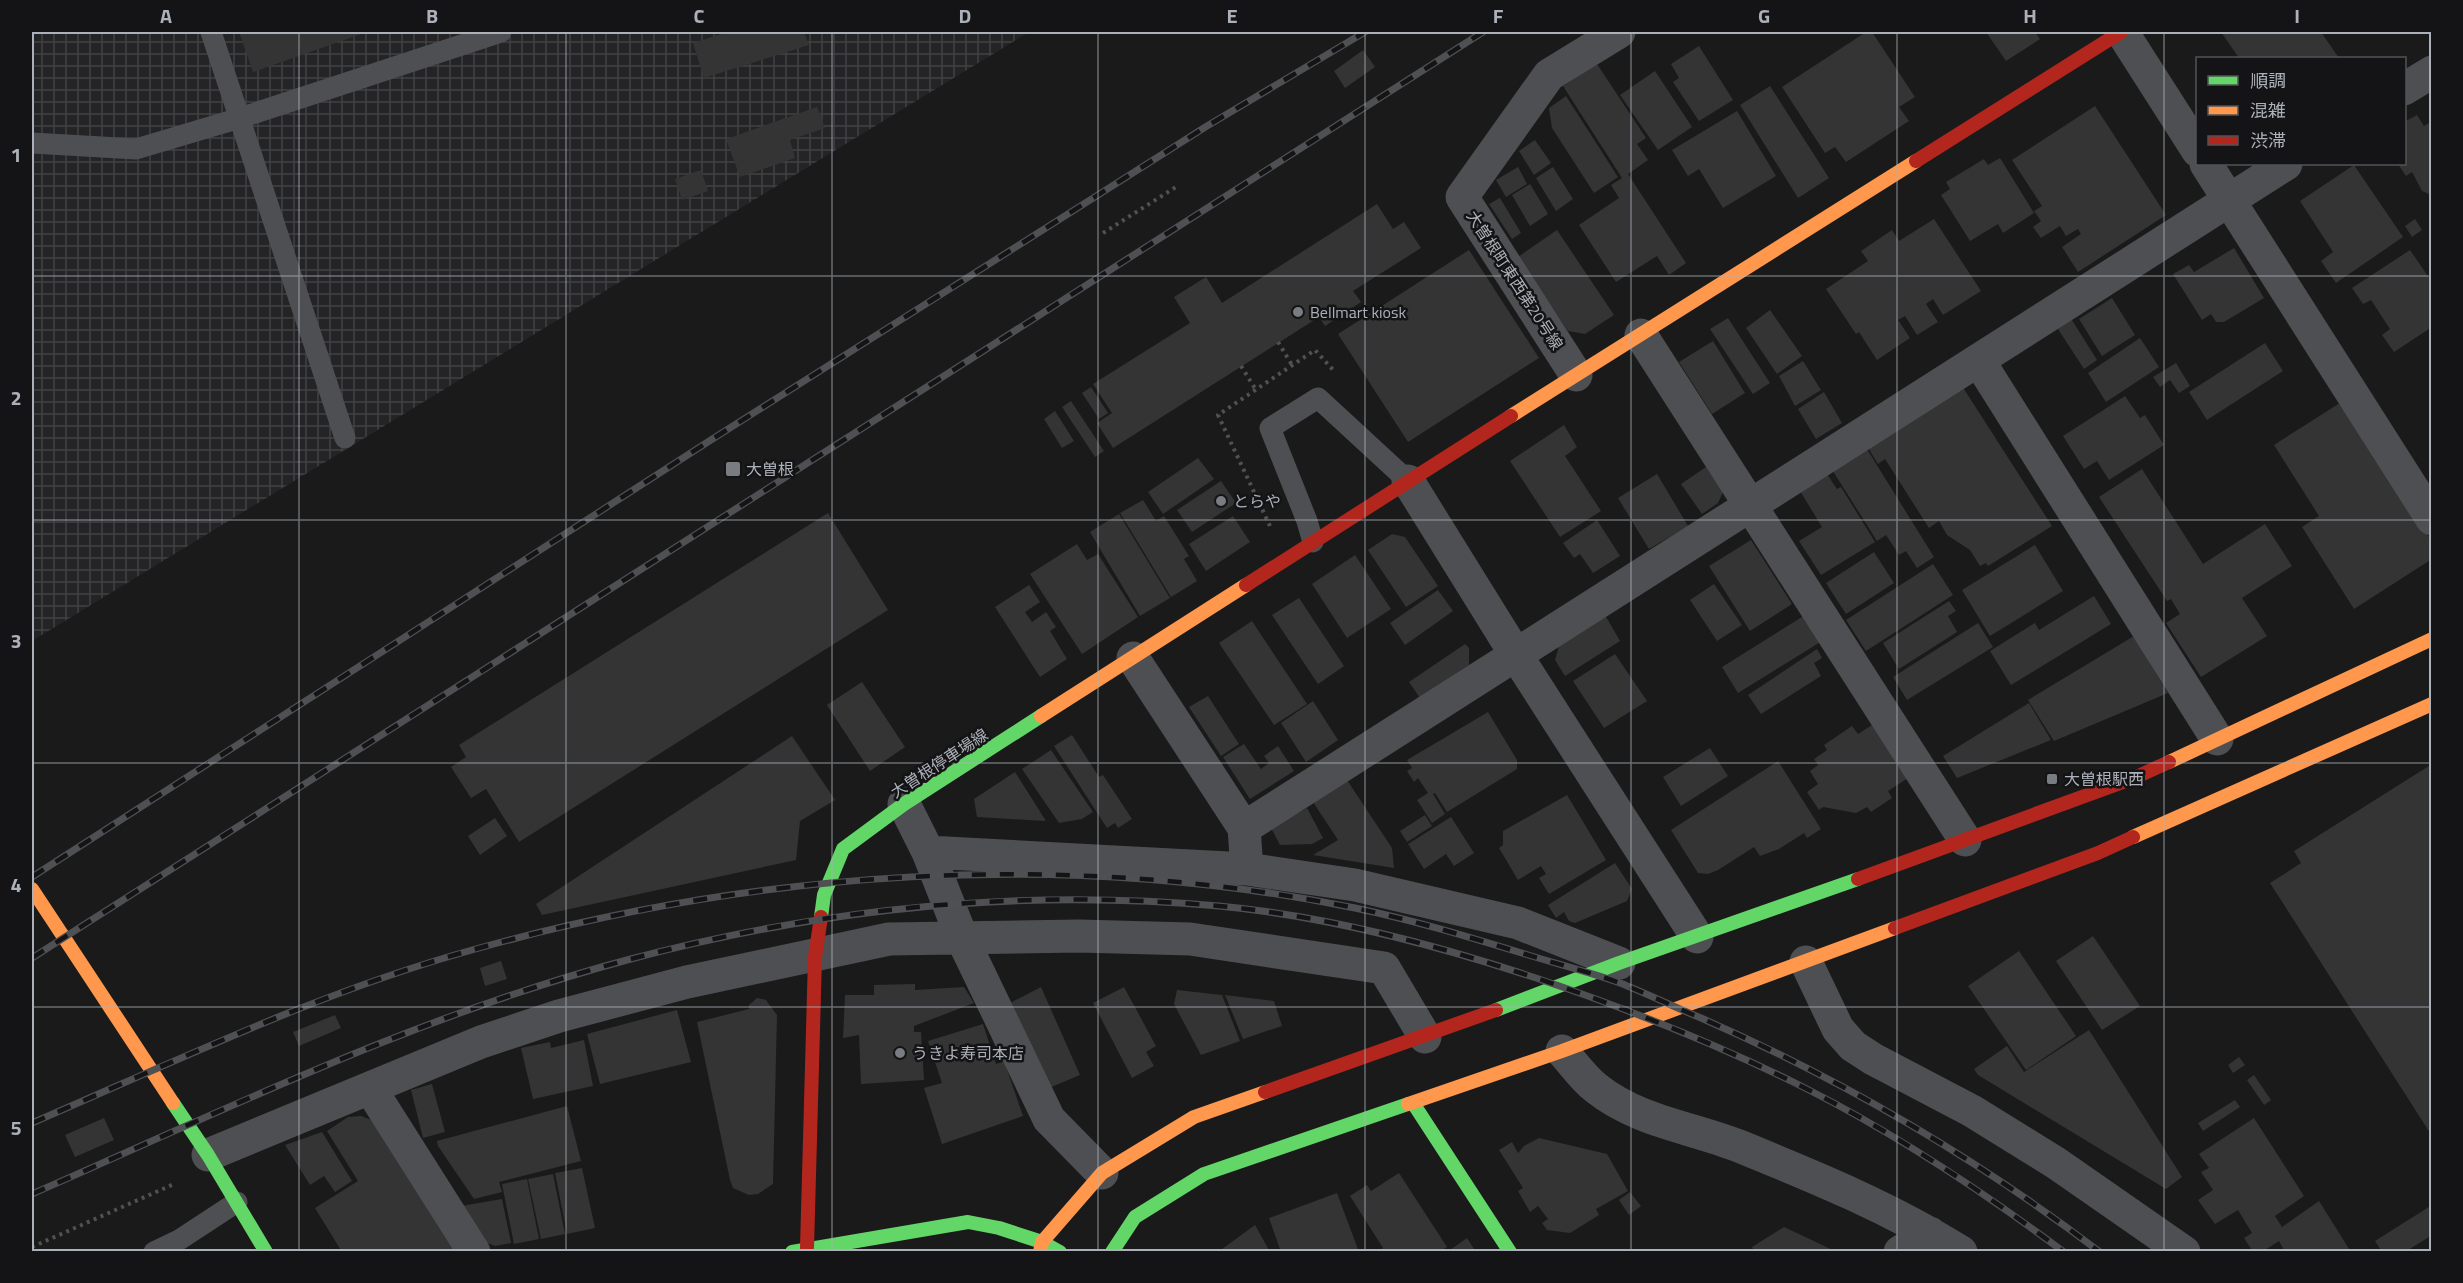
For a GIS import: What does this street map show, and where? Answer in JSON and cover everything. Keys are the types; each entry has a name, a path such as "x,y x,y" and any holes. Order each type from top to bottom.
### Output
{"street":[{"name":"大曽根町東西第20号線","path":"1576,375 1462,197 1550,75 1619,32"},
{"name":"大曽根停車場線","path":"807,1248 815,957 824,895 843,849 904,804 1408,481 2122,32"},
{"path":"2122,32 2196,148"},
{"path":"2406,88 2432,72"},
{"path":"2207,165 2432,519"},
{"path":"1244,828 2284,165"},
{"path":"1641,334 1965,840"},
{"path":"1979,361 2217,739"},
{"path":"1408,481 1516,655 1697,937"},
{"path":"1041,1247 1102,1173 1194,1117 1425,1037 1619,963 1697,937 2134,778 2432,639"},
{"path":"1133,658 1244,828 1247,869"},
{"path":"1112,1251 1135,1216 1204,1174 1562,1051 2098,853 2432,704"},
{"path":"904,804 928,852 963,938 1049,1119 1102,1173"},
{"path":"928,852 1247,869 1355,885 1518,923 1619,963"},
{"path":"32,889 208,1155 266,1251"},
{"path":"208,1155 481,1042 559,1016 687,982 815,957 889,939 1079,936 1190,939 1384,968 1425,1037"},
{"path":"1806,962 1838,1029 1853,1046 1873,1059 1972,1111 2047,1158 2184,1251"},
{"path":"1562,1051 1595,1087 1635,1113 1730,1143 1818,1179 1930,1233 1961,1251"},
{"path":"370,1088 474,1251"},
{"path":"1413,1103 1510,1251"},
{"path":"792,1251 968,1222 999,1228 1041,1247 1060,1251"},
{"path":"1900,1251 1930,1233"}],"lane":[{"path":"211,32 345,438"},
{"path":"32,143 136,149 240,118 501,32"},
{"path":"1313,542 1270,428 1318,398 1408,481"},
{"path":"154,1251 179,1240 237,1202"}],"path":[{"path":"1103,232 1176,187"},
{"path":"1278,342 1292,365"},
{"path":"1241,366 1256,390"},
{"path":"32,1247 174,1184"}],"shaded area":[{"path":"32,32 1029,32 32,641"}],"building":[{"path":"239,32 367,32 253,72"},
{"path":"728,32 804,32 809,45 704,78 693,43"},
{"path":"1866,32 1872,32 1915,97 1899,107 1909,121 1846,162 1835,147 1825,153 1782,87"},
{"path":"1986,32 2035,32 2040,39 2006,61"},
{"path":"2221,32 2321,32 2338,57 2238,57"},
{"path":"1699,46 1733,100 1699,121 1673,82 1679,78 1671,64"},
{"path":"1363,50 1375,67 1345,88 1334,71"},
{"path":"1597,64 1646,138 1637,144 1648,160 1628,174 1686,263 1669,275 1657,256 1616,282 1579,225 1619,198 1611,185 1622,178 1563,86"},
{"path":"1655,71 1692,127 1658,150 1620,95"},
{"path":"1770,86 1829,178 1798,198 1740,105"},
{"path":"1566,96 1618,177 1594,193 1552,128 1549,108"},
{"path":"2095,106 2166,215 2078,272 2062,247 2081,234 2078,229 2066,236 2060,226 2041,238 2033,227 2041,221 2034,211 2042,206 2012,160"},
{"path":"817,107 825,128 790,140 795,158 740,177 726,139"},
{"path":"1737,111 1776,176 1723,208 1699,169 1688,176 1672,150"},
{"path":"2417,115 2424,126 2432,121 2432,192 2429,194 2422,191 2412,172 2406,176 2399,165 2406,165 2406,121"},
{"path":"1535,140 1551,163 1534,175 1519,151"},
{"path":"2000,158 2034,213 2003,233 1998,224 1970,241 1941,195 1950,189 1946,182 1984,159 1988,165"},
{"path":"2354,165 2403,237 2336,283 2321,261 2333,252 2300,201"},
{"path":"1518,167 1527,184 1506,197 1496,180"},
{"path":"1553,167 1573,199 1556,211 1536,178"},
{"path":"701,170 708,191 682,200 675,179"},
{"path":"1530,184 1548,214 1530,226 1512,195"},
{"path":"1500,198 1521,233 1512,239 1489,204"},
{"path":"1377,204 1393,229 1404,222 1421,248 1353,291 1361,302 1325,326 1319,317 1113,448 1097,423 1112,413 1093,384 1190,323 1174,297 1206,277 1222,303"},
{"path":"1934,219 1981,291 1943,315 1933,299 1926,304 1938,322 1917,335 1905,316 1898,320 1910,338 1877,360 1859,332 1856,334 1826,289 1868,261 1861,251 1892,230 1899,241"},
{"path":"2415,219 2422,230 2412,237 2405,226"},
{"path":"1557,230 1614,315 1585,334 1568,331 1518,257"},
{"path":"2234,248 2264,298 2224,322 2216,322 2211,314 2202,320 2173,274 2189,265 2194,272"},
{"path":"1469,250 1539,358 1408,442 1338,334"},
{"path":"2410,250 2432,282 2432,327 2394,352 2382,335 2390,329 2371,300 2363,304 2352,288"},
{"path":"2112,298 2135,335 2102,356 2079,319"},
{"path":"1770,310 1802,356 1777,374 1746,328"},
{"path":"2070,317 2097,360 2084,369 2056,326"},
{"path":"1728,318 1770,383 1753,394 1710,329"},
{"path":"2140,338 2159,367 2106,402 2088,373"},
{"path":"1713,341 1745,393 1712,414 1679,362"},
{"path":"2265,343 2283,371 2207,420 2189,392"},
{"path":"1803,361 1821,390 1795,406 1779,376"},
{"path":"2176,363 2190,386 2179,393 2170,380 2160,387 2153,377"},
{"path":"1962,386 2052,526 1988,566 1986,563 1980,566 1970,550 1947,535 1939,521 1929,528 1885,459 1878,464 1867,446"},
{"path":"1091,387 1108,413 1099,419 1082,393"},
{"path":"1824,392 1842,423 1816,439 1798,409"},
{"path":"2125,396 2140,418 2145,415 2164,445 2109,480 2097,461 2084,469 2063,436"},
{"path":"1071,401 1104,451 1095,457 1062,407"},
{"path":"2343,401 2432,542 2432,559 2354,609 2302,527 2319,516 2274,445"},
{"path":"1055,411 1074,441 1062,448 1044,419"},
{"path":"1564,425 1577,447 1565,456 1601,511 1560,537 1510,461"},
{"path":"1865,446 1934,557 1917,568 1906,551 1899,555 1886,535 1877,541 1831,468"},
{"path":"1198,458 1214,479 1163,514 1148,492"},
{"path":"1706,467 1723,492 1718,503 1702,514 1681,484"},
{"path":"2142,469 2203,564 2265,524 2292,566 2242,598 2267,636 2201,677 2166,623 2180,614 2171,599 2167,601 2099,497"},
{"path":"1657,474 1688,526 1649,549 1618,498"},
{"path":"1827,474 1837,489 1841,487 1875,542 1821,575 1799,541 1822,527 1800,491"},
{"path":"1221,481 1236,503 1192,532 1177,510"},
{"path":"1143,500 1156,521 1164,516 1189,556 1184,559 1197,581 1171,597 1120,513"},
{"path":"828,513 888,610 519,842 486,789 471,798 451,767 466,757 459,745"},
{"path":"1119,514 1170,598 1140,616 1090,532"},
{"path":"1233,516 1250,542 1206,571 1189,544"},
{"path":"1597,520 1620,556 1593,573 1580,554 1574,558 1563,543"},
{"path":"1392,534 1405,537 1438,586 1406,607 1368,550"},
{"path":"1751,540 1792,604 1750,631 1709,566"},
{"path":"1077,544 1087,560 1098,554 1138,617 1082,654 1030,574"},
{"path":"2035,545 2063,591 1990,636 1962,590"},
{"path":"1874,552 1894,583 1846,614 1826,583"},
{"path":"1355,555 1391,609 1347,638 1312,584"},
{"path":"1933,564 1953,595 1866,651 1846,620"},
{"path":"1714,584 1742,625 1717,641 1690,600"},
{"path":"1029,585 1040,602 1025,612 1032,622 1046,612 1056,627 1050,631 1067,659 1040,677 995,607"},
{"path":"1438,590 1453,611 1405,645 1390,623"},
{"path":"2094,596 2111,624 2011,685 1990,651 2035,623 2039,630"},
{"path":"1299,598 1344,666 1318,684 1272,615"},
{"path":"1949,601 1956,611 1948,616 1957,632 1899,669 1883,643"},
{"path":"1605,615 1620,641 1565,676 1555,660 1559,646"},
{"path":"1805,615 1822,641 1738,693 1722,667"},
{"path":"1252,621 1307,704 1274,725 1219,643"},
{"path":"1978,623 1993,647 1907,700 1893,677"},
{"path":"2134,636 2168,693 2054,741 2028,700"},
{"path":"1465,644 1469,648 1469,665 1420,698 1409,682"},
{"path":"1817,649 1822,658 1814,663 1821,676 1761,714 1748,695"},
{"path":"1615,654 1647,701 1604,728 1573,681"},
{"path":"862,682 905,747 870,771 827,705"},
{"path":"1208,696 1239,744 1221,756 1189,707"},
{"path":"1313,701 1338,740 1306,762 1281,723"},
{"path":"2029,703 2051,740 1957,778 1943,756"},
{"path":"1488,712 1517,760 1517,769 1447,812 1435,793 1433,794 1445,814 1432,823 1417,800 1428,793 1418,778 1414,782 1407,771 1412,768 1407,760"},
{"path":"1872,725 1908,778 1888,791 1892,798 1871,812 1867,807 1856,813 1823,807 1819,810 1807,792 1818,784 1810,771 1818,765 1814,759 1827,750 1824,745 1852,726 1858,734"},
{"path":"1072,735 1099,777 1103,775 1132,819 1118,828 1115,823 1107,828 1054,746"},
{"path":"792,736 835,800 800,821 796,860 542,915 536,904"},
{"path":"1244,744 1261,769 1269,763 1264,756 1278,746 1294,771 1250,799 1223,757"},
{"path":"1710,748 1728,776 1681,806 1663,777"},
{"path":"1051,750 1093,812 1082,819 1059,823 1022,769"},
{"path":"1778,761 1821,829 1807,838 1804,833 1779,849 1760,856 1754,847 1718,870 1708,874 1698,873 1671,830"},
{"path":"2432,764 2432,1136 2270,883 2301,863 2294,851"},
{"path":"1015,772 1046,821 977,817 974,799"},
{"path":"1347,780 1392,848 1394,868 1313,855 1338,840 1313,802"},
{"path":"1567,795 1606,860 1549,894 1539,878 1546,874 1541,866 1518,880 1499,848 1503,845 1503,831"},
{"path":"1307,808 1323,838 1312,844 1280,845 1271,828"},
{"path":"1425,815 1432,826 1407,842 1400,831"},
{"path":"1451,817 1474,853 1454,866 1446,854 1424,869 1408,844"},
{"path":"495,818 507,836 480,855 468,836"},
{"path":"1615,863 1632,889 1627,901 1575,923 1569,921 1564,912 1556,918 1548,905"},
{"path":"2093,936 2140,1006 2102,1030 2056,961"},
{"path":"2019,951 2076,1036 2026,1070 1968,986"},
{"path":"501,961 507,979 485,986 480,968"},
{"path":"915,984 915,990 964,987 974,1003 914,1026 914,1032 921,1032 924,1080 861,1084 859,1035 843,1038 845,995 874,995 874,985"},
{"path":"1041,987 1080,1075 1049,1088 1010,1003"},
{"path":"1124,987 1156,1046 1146,1052 1154,1066 1132,1078 1093,1003"},
{"path":"1177,990 1222,995 1240,1041 1201,1055 1174,1004"},
{"path":"1225,995 1274,1001 1282,1026 1243,1039"},
{"path":"757,998 766,1000 777,1015 773,1184 758,1194 749,1195 733,1188 730,1180 697,1022 749,1009 749,1005"},
{"path":"677,1010 691,1062 600,1084 587,1034"},
{"path":"335,1015 341,1028 299,1046 293,1032"},
{"path":"983,1024 996,1064 1004,1061 1023,1116 942,1144 924,1088 942,1083 928,1041"},
{"path":"2089,1030 2182,1177 2166,1189 1978,1075 1974,1069 2007,1046 2024,1072"},
{"path":"584,1040 593,1086 533,1099 521,1048 550,1042 551,1048"},
{"path":"2239,1057 2245,1065 2233,1073 2228,1065"},
{"path":"2254,1075 2271,1100 2264,1105 2247,1080"},
{"path":"432,1084 445,1132 423,1138 411,1090"},
{"path":"2235,1100 2240,1107 2203,1131 2198,1123"},
{"path":"567,1106 581,1161 499,1182 502,1192 474,1199 438,1146 437,1141"},
{"path":"361,1116 374,1121 458,1252 342,1252 315,1208 358,1181 327,1131 348,1117"},
{"path":"104,1118 114,1140 75,1157 65,1135"},
{"path":"2254,1118 2304,1196 2275,1216 2282,1227 2319,1201 2351,1252 2285,1252 2279,1241 2262,1252 2253,1252 2244,1238 2252,1233 2238,1210 2215,1224 2198,1200 2213,1190 2201,1172 2209,1168 2199,1154"},
{"path":"322,1132 352,1181 335,1192 324,1176 310,1185 285,1145"},
{"path":"1539,1138 1607,1154 1628,1191 1596,1209 1599,1215 1570,1233 1547,1230 1542,1223 1548,1219 1538,1206 1530,1212 1518,1191 1523,1188 1499,1150 1512,1142 1518,1153 1524,1146"},
{"path":"582,1168 595,1228 567,1234 555,1173"},
{"path":"1399,1173 1447,1247 1439,1252 1377,1252 1383,1248 1350,1196 1367,1185 1371,1191"},
{"path":"553,1174 565,1234 541,1239 528,1179"},
{"path":"527,1179 539,1239 514,1244 502,1184"},
{"path":"1630,1192 1641,1206 1629,1215 1619,1200"},
{"path":"1337,1193 1359,1252 1281,1252 1269,1218"},
{"path":"502,1199 511,1243 495,1246 485,1242 461,1206"},
{"path":"2432,1205 2432,1235 2405,1252 2382,1252 2375,1241"},
{"path":"1255,1225 1269,1250 1266,1252 1218,1252"},
{"path":"1784,1227 1837,1252 1754,1252 1752,1247"},
{"path":"1467,1238 1476,1252 1447,1252"}],"railway":[{"path":"32,877 714,438 1207,126 1365,32"},
{"path":"32,958 1483,32"},
{"path":"32,1123 194,1052 359,986 472,950 580,923 690,901 800,886 912,877 1023,874 1134,878 1245,890 1355,908 1441,929 1620,983 1754,1042 1857,1094 2005,1184 2100,1252"},
{"path":"32,1194 251,1097 399,1036 550,982 627,960 700,942 847,915 995,901 1144,901 1219,906 1340,924 1419,943 1497,966 1639,1015 1741,1057 1874,1125 2002,1207 2064,1252"}],"traffic: fast":[{"path":"821,917 824,895 843,849 904,804 1041,716"},
{"path":"1496,1010 1619,963 1858,879"},
{"path":"173,1103 208,1155 266,1252"},
{"path":"1413,1103 1510,1252"},
{"path":"1112,1252 1135,1217 1204,1174 1408,1104"},
{"path":"792,1252 968,1222 999,1228 1042,1242 1060,1252"}],"traffic: slow":[{"path":"1511,416 1916,161"},
{"path":"1041,716 1246,585"},
{"path":"2169,762 2432,639"},
{"path":"2133,837 2432,704"},
{"path":"32,889 173,1103"},
{"path":"1408,1104 1562,1051 1895,928"},
{"path":"1040,1252 1042,1242 1102,1173 1194,1117 1265,1092"}],"traffic: jam":[{"path":"1916,161 2121,32"},
{"path":"1246,585 1511,416"},
{"path":"1858,879 2134,778 2169,762"},
{"path":"1895,928 2098,853 2133,837"},
{"path":"807,1248 815,957 821,917"},
{"path":"1265,1092 1496,1010"}],"place":[{"name":"Bellmart kiosk","path":"1298,312"},
{"name":"大曽根","path":"733,469"},
{"name":"とらや","path":"1221,501"},
{"name":"大曽根駅西","path":"2052,779"},
{"name":"うきよ寿司本店","path":"900,1053"}]}
